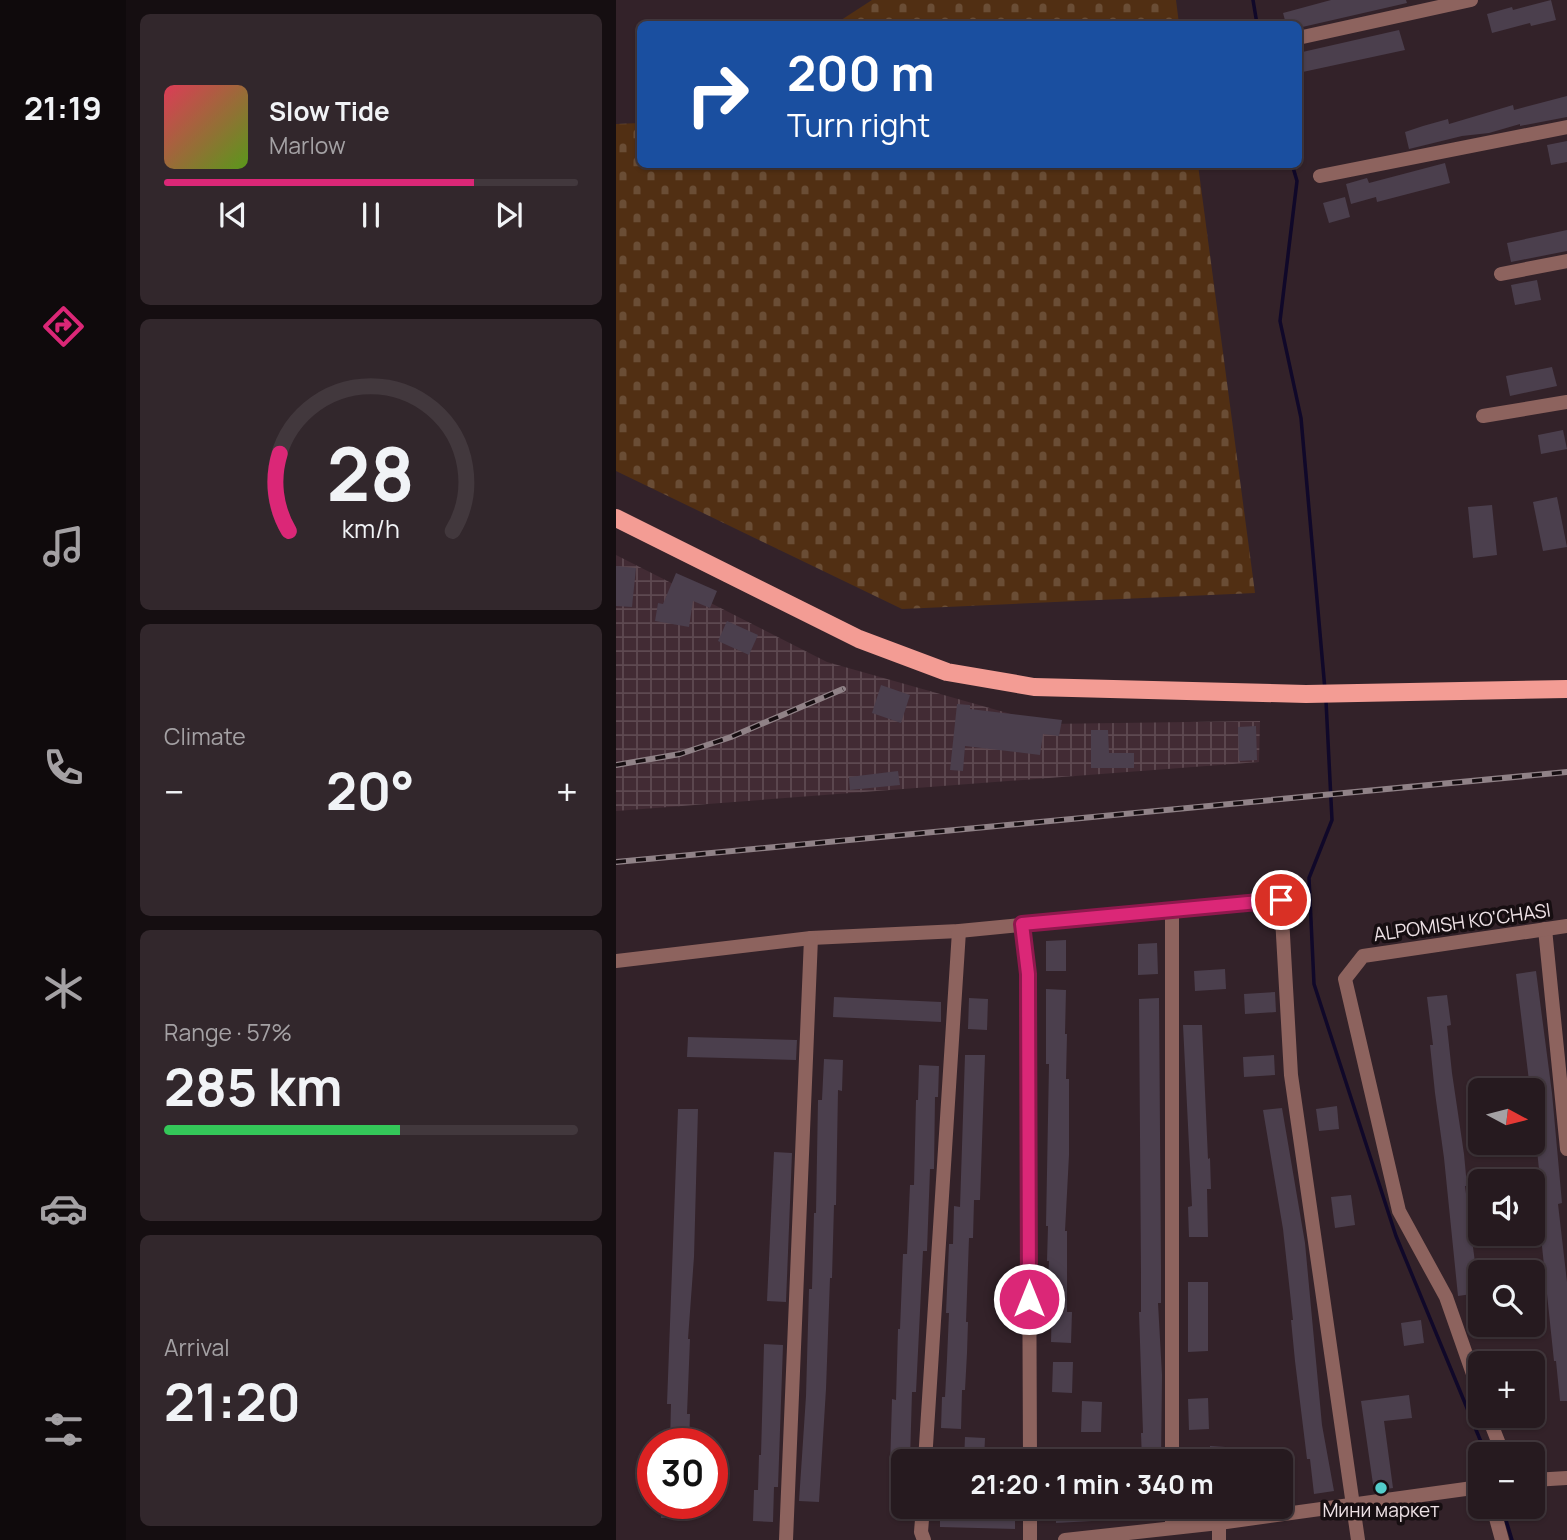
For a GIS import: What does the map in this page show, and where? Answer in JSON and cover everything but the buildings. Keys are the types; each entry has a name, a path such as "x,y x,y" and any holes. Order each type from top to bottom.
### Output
{"main road":[{"path":"616,518 859,639 947,672 1034,687 1346,695 1567,689"}],"street":[{"path":"1302,37 1471,0"},
{"path":"1320,176 1567,127"},
{"path":"1501,274 1567,261"},
{"path":"1483,416 1567,402"},
{"path":"616,961 811,938 959,931 1281,900 1291,1075 1358,1540"},
{"path":"1172,909 1172,1449"},
{"path":"1022,924 1028,974 1030,1449"},
{"name":"ALPOMISH KO'CHASI","path":"1468,1360 1446,1297 1399,1211 1345,979 1363,956 1567,926"},
{"path":"1545,929 1567,1149"},
{"path":"926,1449 959,931"},
{"path":"786,1540 811,938"},
{"path":"1545,1479 1567,1478"},
{"path":"1065,1540 1353,1506 1468,1489"},
{"path":"922,1519 921,1532 924,1540"},
{"path":"1030,1519 1030,1540"},
{"path":"1172,1519 1172,1528"},
{"path":"1496,1519 1502,1540"},
{"path":"1219,1523 1219,1540"}],"shaded area":[{"path":"616,555 827,662 1046,724 1260,721 1259,762 616,811"}],"green space":[{"path":"872,0 1176,0 1179,21 840,21"},
{"path":"637,123 637,168 1198,168 1255,593 902,609 616,471 616,124"}],"waterway":[{"path":"1253,0 1256,21"},
{"path":"1293,168 1297,181 1280,321 1301,418 1325,690"},
{"path":"1326,701 1332,820 1309,878 1314,984 1396,1236 1481,1442"},
{"path":"1506,1519 1512,1540"}],"railway":[{"path":"616,765 680,754 731,737 843,689"},
{"path":"616,862 1567,772"}],"place":[{"name":"Мини маркет","path":"1381,1488"}],"route":[{"path":"1029,1299 1028,974 1022,924 1281,900"}]}
